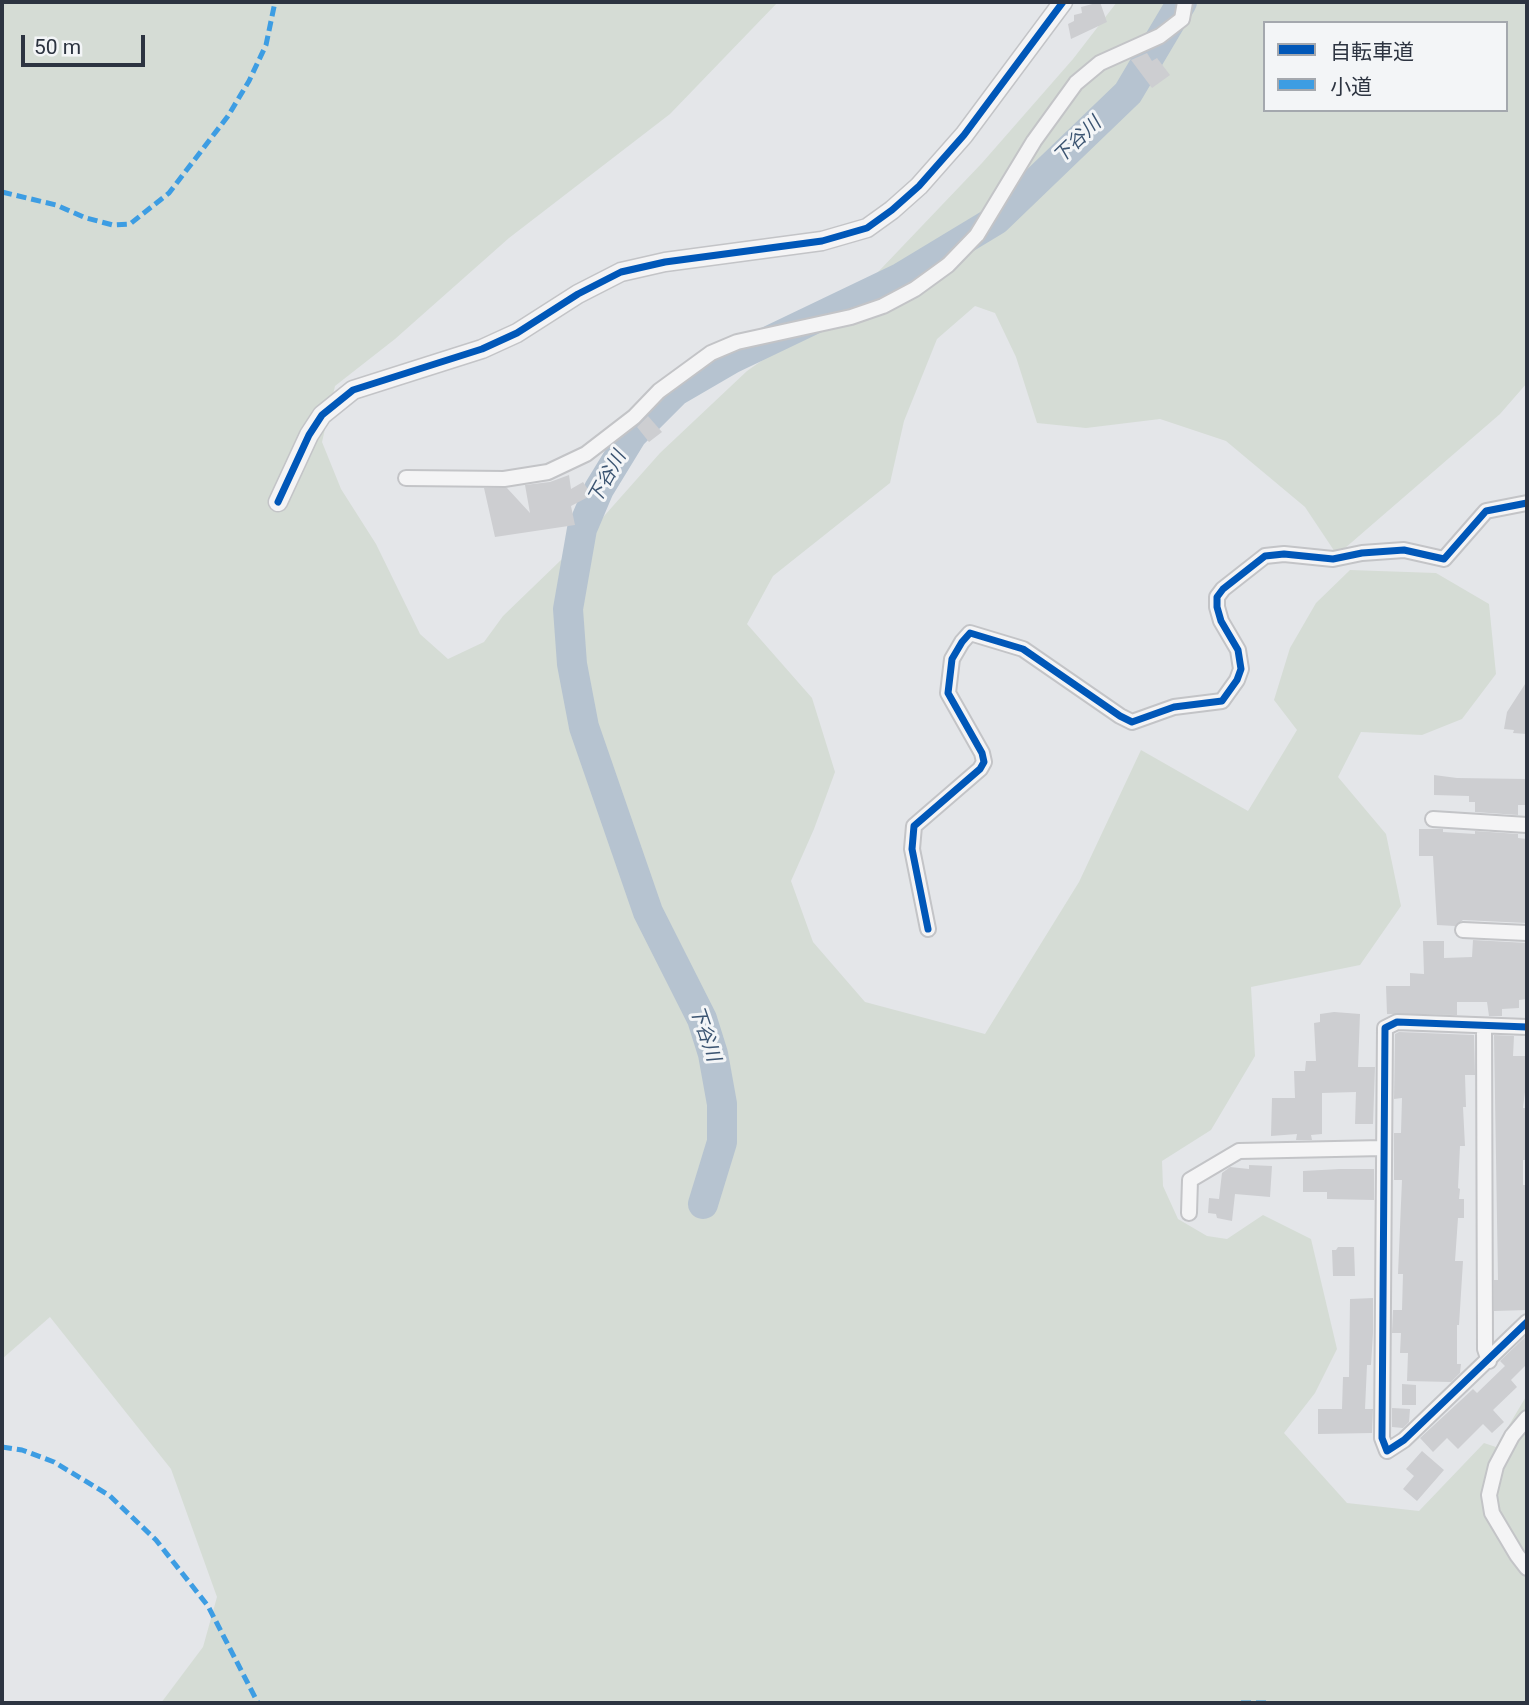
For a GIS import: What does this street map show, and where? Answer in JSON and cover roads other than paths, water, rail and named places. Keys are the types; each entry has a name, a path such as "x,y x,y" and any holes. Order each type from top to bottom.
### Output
{"street":[{"path":"278,502 321,415 353,390 517,334 578,294 621,272 665,262 822,241 867,228 919,186 956,145 1063,2"},
{"path":"406,478 504,479 548,472 586,454 634,417 659,391 710,353 737,342 851,317 883,306 915,289 948,265 977,235 1034,141 1076,83 1100,64 1160,36 1182,19 1185,2"},
{"path":"928,929 912,849 914,826 980,769 984,762 982,753 948,693 952,659 970,633 1023,649 1132,722 1174,707 1222,701 1241,669 1238,650 1221,621 1217,597 1223,589 1265,556 1284,554 1333,559 1362,553 1404,550 1444,559 1486,511 1527,503"},
{"path":"1433,819 1527,825"},
{"path":"1463,930 1527,933"},
{"path":"1527,1027 1397,1022 1385,1028 1382,1438 1387,1451 1404,1440 1527,1322"},
{"path":"1484,1027 1485,1349 1489,1361"},
{"path":"1189,1213 1190,1180 1239,1151 1383,1148"},
{"path":"1527,1418 1512,1436 1496,1466 1489,1495 1492,1513 1527,1568"}],"waterway":[{"name":"下谷川","path":"703,1204 722,1142 722,1104 713,1054 702,1019 648,912 584,727 572,664 568,609 582,529 599,489 632,435 676,391 731,359 900,278 996,220 1128,93 1182,2"}]}
